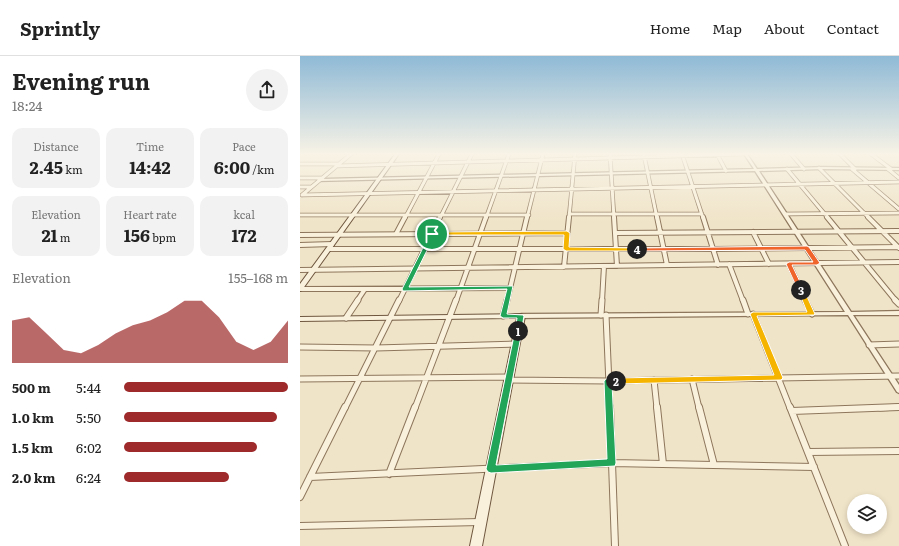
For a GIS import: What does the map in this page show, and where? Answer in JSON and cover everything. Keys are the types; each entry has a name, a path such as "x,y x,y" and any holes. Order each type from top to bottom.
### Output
{"main road":[{"path":"301,287 381,177"},
{"path":"300,319 521,316 476,546"}],"street":[{"path":"301,195 323,177"},
{"path":"300,497 391,318 460,177"},
{"path":"300,178 379,180 465,177"},
{"path":"389,474 425,378 450,317 501,177"},
{"path":"503,316 538,177"},
{"path":"564,267 574,177"},
{"path":"611,177 617,266"},
{"path":"648,177 667,265"},
{"path":"690,177 718,265"},
{"path":"761,177 899,390"},
{"path":"794,177 899,304"},
{"path":"827,177 898,247"},
{"path":"862,177 899,209"},
{"path":"396,234 426,178"},
{"path":"301,195 899,182"},
{"path":"300,187 311,187"},
{"path":"785,214 899,213"},
{"path":"569,214 702,214"},
{"path":"300,215 529,215"},
{"path":"615,233 899,231"},
{"path":"753,232 769,264"},
{"path":"300,235 567,233"},
{"path":"300,245 425,249 713,249 898,247"},
{"path":"300,270 899,262"},
{"path":"729,264 779,378 845,546"},
{"path":"789,264 812,314"},
{"path":"604,266 603,315 608,381 615,546"},
{"path":"301,287 366,289 510,288"},
{"path":"346,318 366,289"},
{"path":"521,316 899,313"},
{"path":"300,347 376,348 516,344"},
{"path":"869,344 899,344"},
{"path":"300,379 509,378 608,381 899,376"},
{"path":"654,380 663,464"},
{"path":"692,380 714,465"},
{"path":"792,411 899,407"},
{"path":"808,452 899,451"},
{"path":"310,477 612,463 814,467"},
{"path":"300,526 480,522"}],"route":[{"path":"567,233 566,249 807,248 817,263 789,264 812,314 753,314 779,378 608,381 612,463 491,469 521,316 503,316 510,288 405,289 432,234 567,233"}]}
